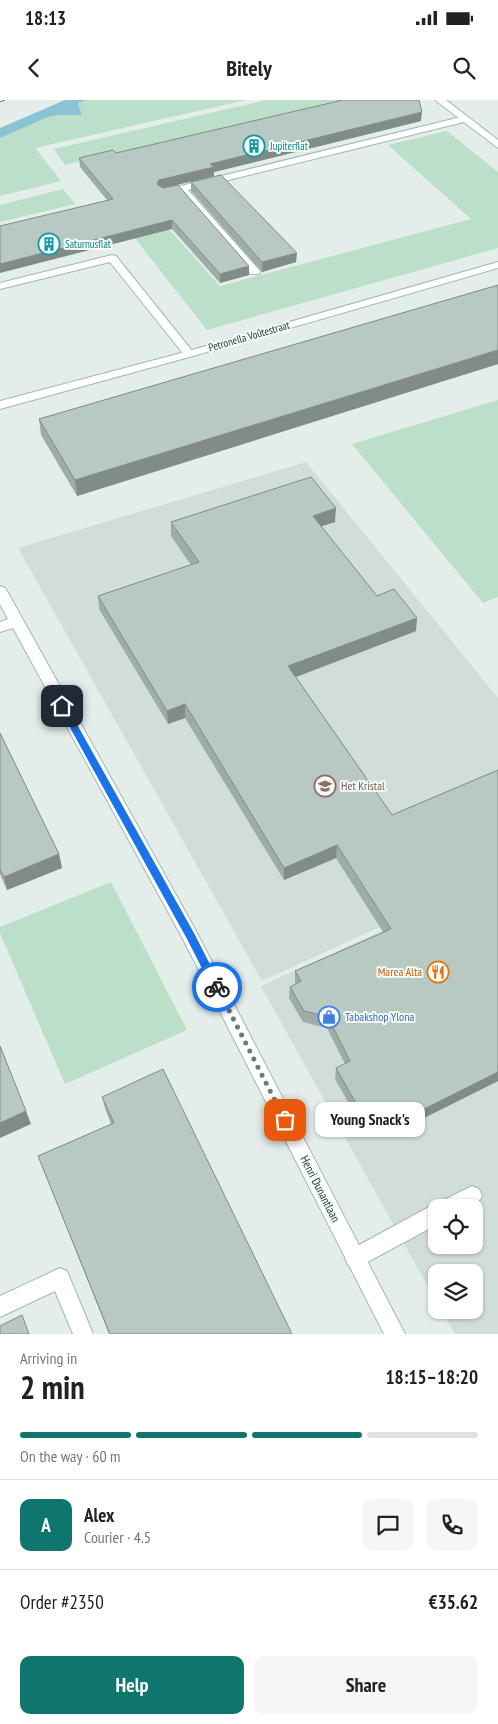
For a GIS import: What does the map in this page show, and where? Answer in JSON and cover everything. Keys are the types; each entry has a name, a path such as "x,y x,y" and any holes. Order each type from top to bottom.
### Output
{"street":[{"path":"440,100 498,145"},
{"path":"164,193 465,119"},
{"path":"182,189 255,272"},
{"path":"0,286 112,258 189,354"},
{"name":"Petronella Voûtestraat","path":"0,405 189,354 498,265"},
{"path":"0,591 8,625"},
{"name":"Henri Dunantlaan","path":"8,625 190,936 395,1334"},
{"path":"466,1199 472,1196"},
{"path":"355,1258 428,1218"},
{"path":"0,1307 60,1278 83,1334"}],"shaded area":[{"name":"Het Kristal","path":"306,462 498,698 498,873 262,981 18,548"},
{"path":"498,878 498,1334 455,1334 446,1319 483,1319 483,1264 428,1264 428,1287 261,986"}],"green space":[{"path":"86,100 246,100 35,148 61,181 0,196 0,138 48,117 82,115 78,103"},
{"path":"267,100 353,100 118,158 114,153 65,165 54,149"},
{"path":"447,131 498,172 498,248 207,330 108,204 142,199 220,286 471,219 388,145"},
{"path":"63,189 75,204 0,222 0,205"},
{"path":"498,400 498,597 483,603 352,444"},
{"path":"111,882 187,1030 65,1084 0,933 0,927"}],"water":[{"path":"65,100 86,100 78,103 82,115 48,117 0,138 0,128"}],"building":[{"path":"343,100 419,100 422,112 210,164 214,167 159,180 157,184 163,188 178,185 249,266 220,274 172,220 0,264 0,226 113,199 79,158 113,150 116,153"},
{"path":"221,175 297,253 262,262 191,182"},
{"path":"498,285 498,350 75,480 39,419"},
{"path":"311,477 336,508 313,516 377,596 394,589 417,618 288,666 392,815 498,770 498,1072 388,1127 376,1105 361,1112 336,1068 350,1061 328,1017 304,1011 290,987 301,981 295,971 391,929 337,845 284,868 185,704 167,711 98,596 199,562 171,522"},
{"path":"0,733 59,854 4,877 0,869"},
{"path":"0,1046 26,1111 0,1123"},
{"path":"163,1069 292,1334 110,1334 38,1156 114,1123 102,1097"},
{"path":"22,1315 29,1334 0,1334 0,1326"}],"tram line":[{"path":"0,102 5,100"}],"way so far":[{"path":"217,987 285,1120"}],"place":[{"name":"Jupiterflat","path":"254,146"},
{"name":"Saturnusflat","path":"49,244"},
{"name":"Het Kristal","path":"325,786"},
{"name":"Marea Alta","path":"438,972"},
{"name":"Tabakshop Ylona","path":"329,1017"},
{"name":"Young Snack's","path":"285,1120"}],"route":[{"path":"62,706 217,987"}]}
